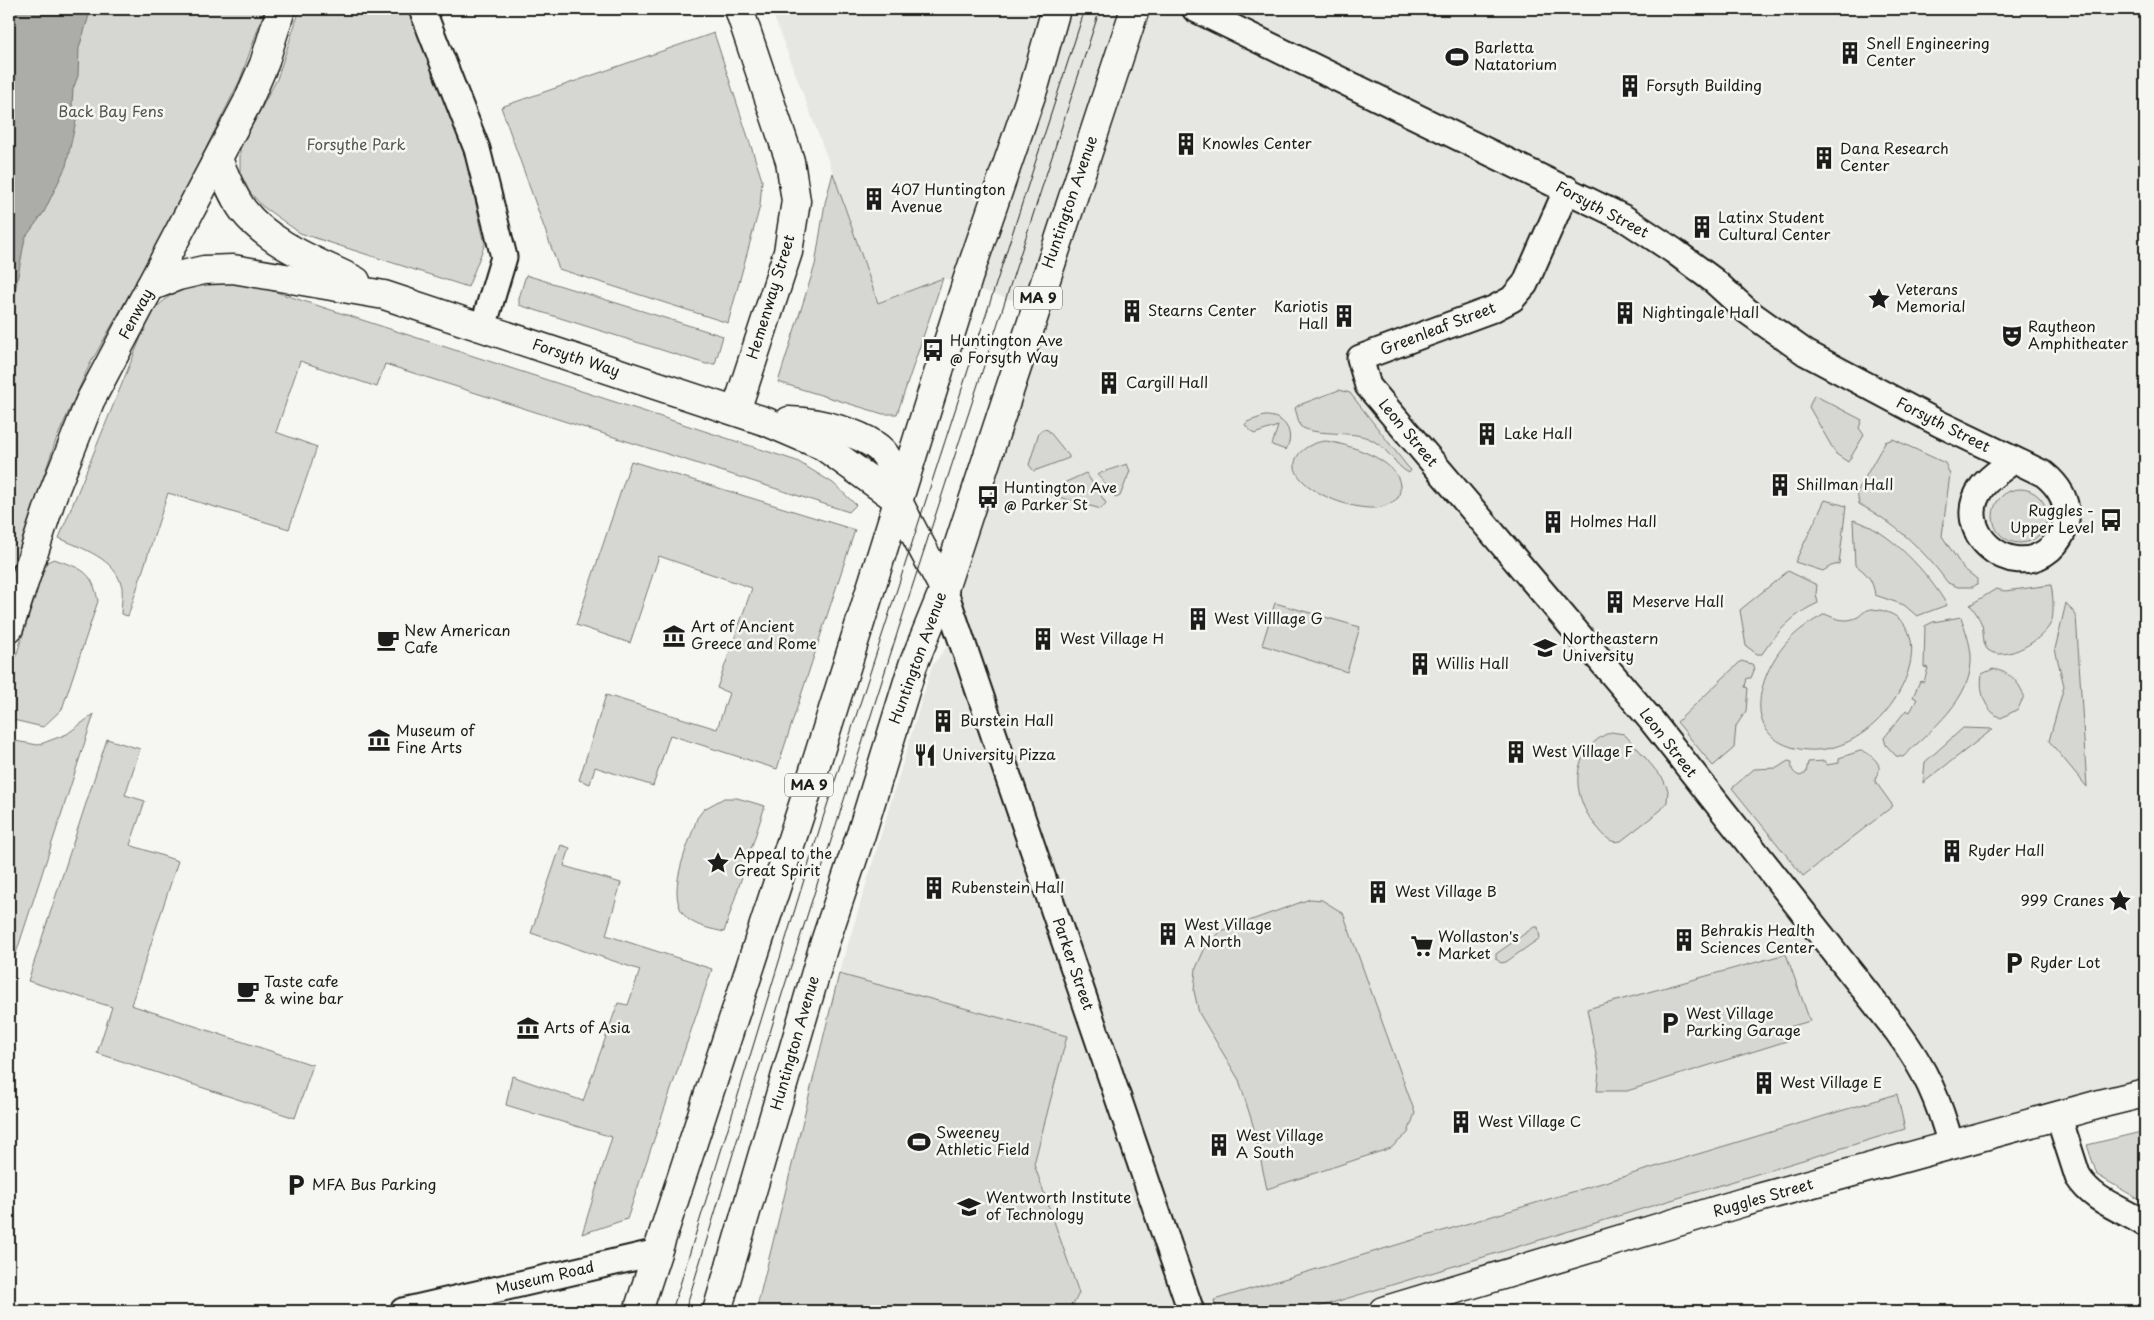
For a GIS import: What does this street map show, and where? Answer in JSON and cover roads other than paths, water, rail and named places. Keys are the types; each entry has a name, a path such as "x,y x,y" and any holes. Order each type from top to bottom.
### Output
{"main road":[{"name":"Fenway","path":"9,628 69,450 93,394 218,159 255,85 281,9"},
{"name":"Hemenway Street","path":"736,411 788,252 796,201 790,161 739,9"},
{"name":"MA 9","path":"638,1311 804,802 968,278 1034,84 1056,9"},
{"name":"Huntington Avenue","path":"717,1311 822,948 862,831 913,665 944,588 1135,9"},
{"name":"Forsyth Way","path":"218,159 238,202 258,226 292,248 384,295"},
{"name":"Forsyth Way","path":"150,288 178,276 204,270 233,269 384,295 768,422 792,421 822,425 871,442 887,458 898,500 944,588"},
{"name":"Ruggles Street","path":"1383,1311 1422,1306 1744,1202 2058,1115 2145,1093"}],"street":[{"path":"422,9 477,149 504,257 483,327"},
{"name":"Forsyth Street","path":"1195,9 1624,218 1674,251 1713,280 1747,312 1806,353 2014,460"},
{"name":"Greenleaf Street","path":"1360,358 1493,309 1512,299 1525,284 1566,189"},
{"name":"Leon Street","path":"1360,358 1368,386 1651,720 1897,1030 1923,1068 1941,1109 1951,1146"},
{"name":"Parker Street","path":"944,588 1191,1311"},
{"path":"2058,1115 2078,1176 2083,1185 2097,1198 2145,1224"},
{"name":"Museum Road","path":"403,1311 658,1252"}],"tram line":[{"path":"672,1311 822,821 1085,9"},
{"path":"685,1311 776,1013 1100,9"}],"place":[{"name":"Snell Engineering Center","path":"1850,53"},
{"name":"Barletta Natatorium","path":"1457,57"},
{"name":"Forsyth Building","path":"1630,86"},
{"name":"Knowles Center","path":"1186,144"},
{"name":"Dana Research Center","path":"1824,158"},
{"name":"407 Huntington Avenue","path":"874,199"},
{"name":"Latinx Student Cultural Center","path":"1702,227"},
{"name":"Veterans Memorial","path":"1879,299"},
{"name":"Stearns Center","path":"1132,311"},
{"name":"Nightingale Hall","path":"1625,313"},
{"name":"Kariotis Hall","path":"1344,316"},
{"name":"Raytheon Amphitheater","path":"2012,336"},
{"name":"Huntington Ave @ Forsyth Way","path":"933,350"},
{"name":"Cargill Hall","path":"1109,383"},
{"name":"Lake Hall","path":"1487,434"},
{"name":"Shillman Hall","path":"1780,485"},
{"name":"Huntington Ave @ Parker St","path":"988,497"},
{"name":"Ruggles - Upper Level","path":"2111,520"},
{"name":"Holmes Hall","path":"1553,522"},
{"name":"Meserve Hall","path":"1615,602"},
{"name":"West Villlage G","path":"1198,619"},
{"name":"Art of Ancient Greece and Rome","path":"674,636"},
{"name":"West Village H","path":"1043,639"},
{"name":"New American Cafe","path":"388,640"},
{"name":"Northeastern University","path":"1545,648"},
{"name":"Willis Hall","path":"1420,664"},
{"name":"Burstein Hall","path":"943,721"},
{"name":"Museum of Fine Arts","path":"379,740"},
{"name":"West Village F","path":"1516,752"},
{"name":"University Pizza","path":"925,755"},
{"name":"Ryder Hall","path":"1952,851"},
{"name":"Appeal to the Great Spirit","path":"718,863"},
{"name":"Rubenstein Hall","path":"934,888"},
{"name":"West Village B","path":"1378,892"},
{"name":"999 Cranes","path":"2120,901"},
{"name":"West Village A North","path":"1168,934"},
{"name":"Behrakis Health Sciences Center","path":"1684,940"},
{"name":"Wollaston's Market","path":"1422,946"},
{"name":"Ryder Lot","path":"2014,963"},
{"name":"Taste cafe & wine bar","path":"248,991"},
{"name":"West Village Parking Garage","path":"1670,1023"},
{"name":"Arts of Asia","path":"528,1028"},
{"name":"West Village E","path":"1764,1083"},
{"name":"West Village C","path":"1461,1122"},
{"name":"Sweeney Athletic Field","path":"919,1142"},
{"name":"West Village A South","path":"1219,1145"},
{"name":"MFA Bus Parking","path":"296,1185"},
{"name":"Wentworth Institute of Technology","path":"969,1207"}],"park label":[{"name":"Back Bay Fens","path":"111,112"},
{"name":"Forsythe Park","path":"356,145"}]}
